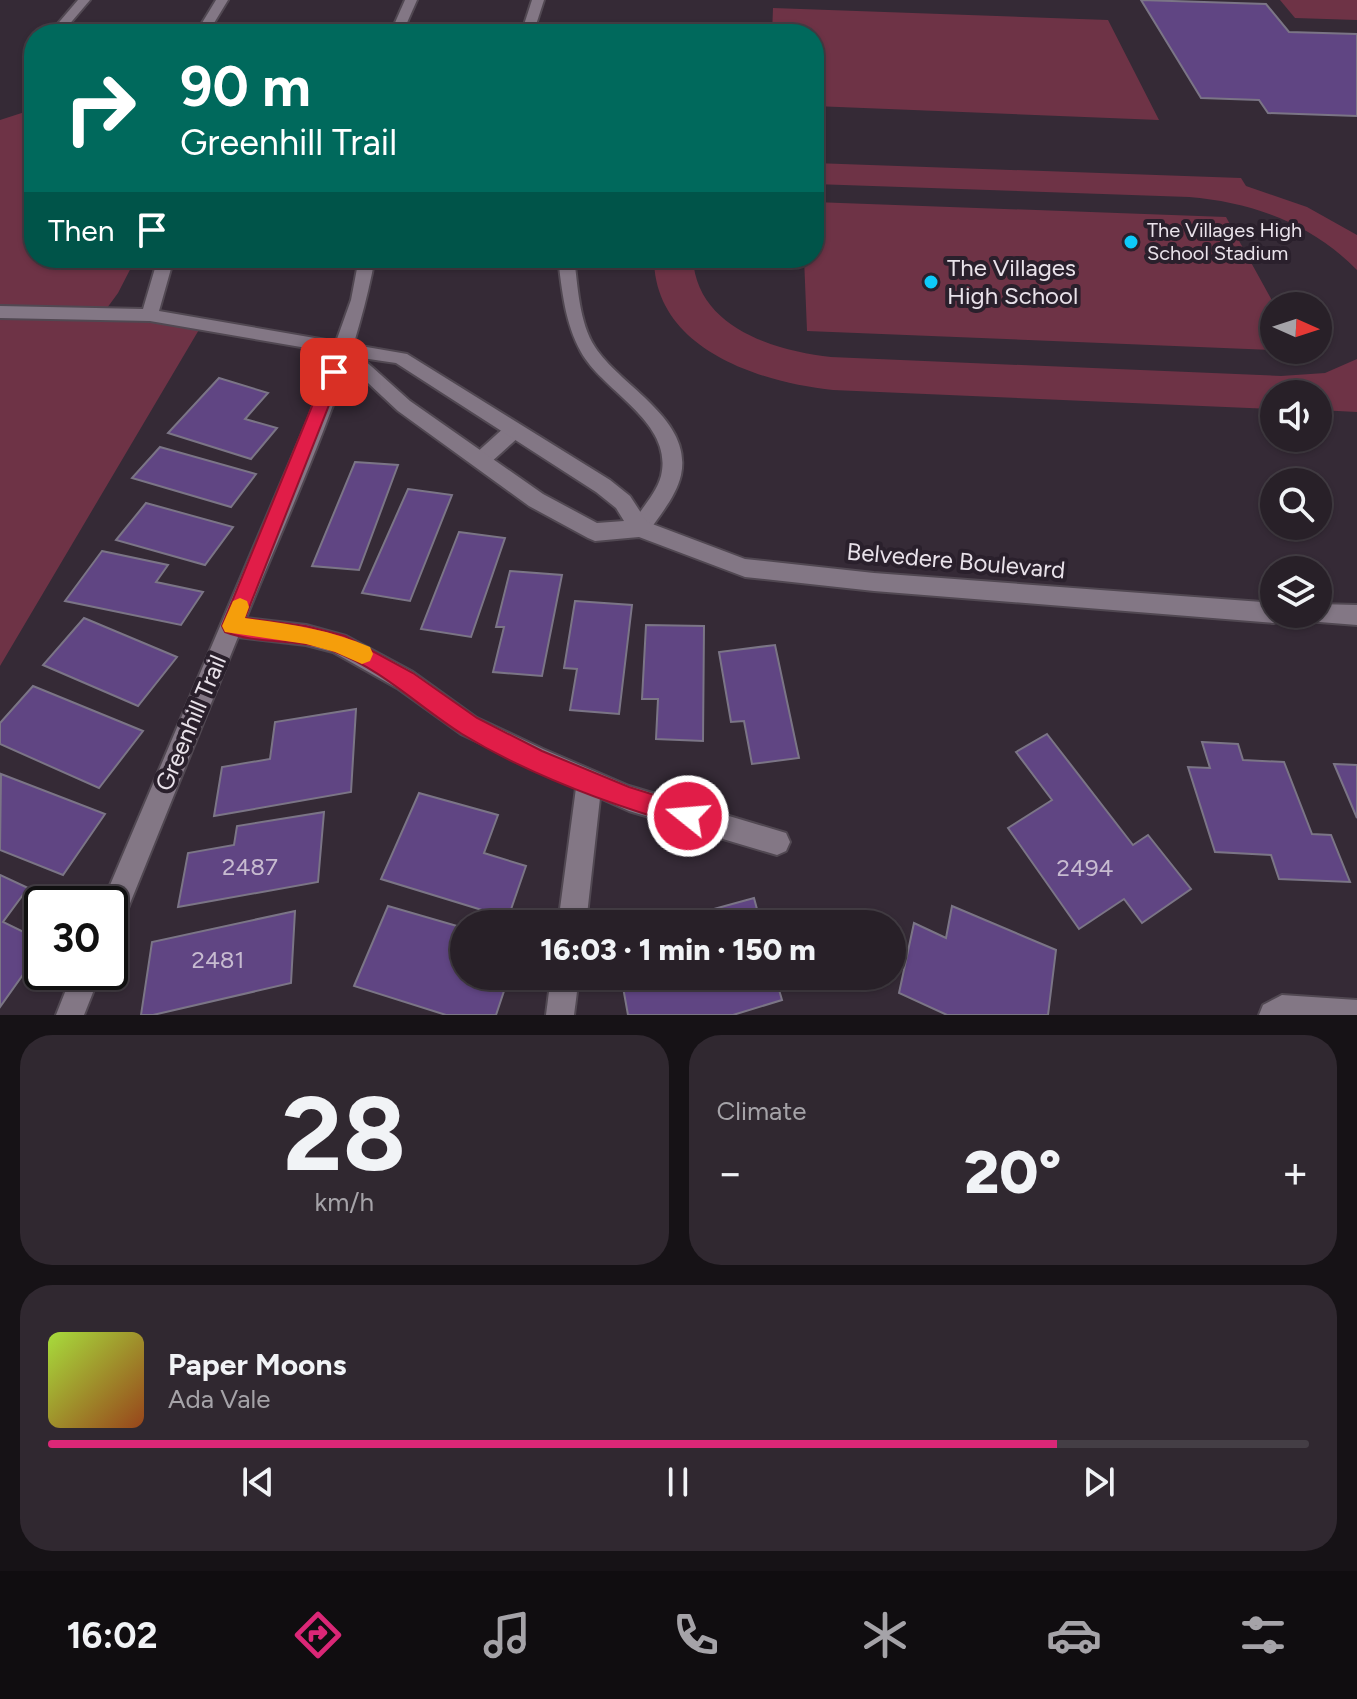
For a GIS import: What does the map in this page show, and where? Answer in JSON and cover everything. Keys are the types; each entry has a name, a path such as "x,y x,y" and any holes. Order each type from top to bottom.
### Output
{"street":[{"path":"64,24 84,0"},
{"path":"208,24 222,0"},
{"path":"400,24 411,0"},
{"path":"530,24 538,0"},
{"path":"150,315 163,268"},
{"name":"Greenhill Trail","path":"123,886 318,417 359,300 365,268"},
{"path":"0,312 150,315 401,358 437,378 623,502 640,528 671,475 673,448 663,429 607,376 589,352 576,327 567,268"},
{"name":"Belvedere Boulevard","path":"342,349 404,406 536,500 595,532 640,528 745,568 874,582 1260,612"},
{"path":"482,459 513,431"},
{"path":"1332,614 1357,615"},
{"path":"232,626 306,635 338,643 405,680 469,726 589,782 629,798 777,842"},
{"path":"574,910 589,782"},
{"path":"70,1015 80,990"},
{"path":"560,1015 563,990"},
{"path":"1273,1015 1282,1009 1357,1014"}],"shaded area":[{"path":"1280,0 1357,0 1357,20 1295,18"},
{"path":"773,8 1108,20 1159,120 824,106 824,24 772,24"},
{"path":"24,112 24,268 131,268 99,319 147,319 200,328 0,666 0,120"},
{"path":"824,163 1241,178 1246,186 1307,207 1357,235 1357,270 1321,240 1280,218 1236,204 1189,197 824,184"},
{"path":"824,202 1226,217 1267,292 1260,292 1260,349 807,331 804,268 824,268"},
{"path":"656,268 695,268 697,282 708,302 723,318 742,331 786,349 831,357 1281,376 1325,373 1357,359 1357,412 1332,411 1332,380 1260,380 1260,408 833,390 804,386 744,369 716,355 691,338 672,316 659,289"}],"building":[{"path":"1141,0 1266,4 1289,32 1357,34 1357,116 1268,113 1259,100 1201,98"},
{"path":"219,378 268,393 245,419 277,428 251,459 168,433"},
{"path":"160,447 256,474 231,507 132,478"},
{"path":"355,462 398,465 359,570 312,566"},
{"path":"408,489 452,495 410,601 362,593"},
{"path":"146,503 233,527 205,565 116,540"},
{"path":"459,532 505,538 471,637 421,629"},
{"path":"102,551 168,565 156,582 203,592 181,625 65,601"},
{"path":"510,571 562,575 542,676 493,672 504,627 496,627"},
{"path":"575,601 632,605 619,714 570,710 577,669 564,668"},
{"path":"84,618 177,657 138,706 43,665"},
{"path":"646,625 704,626 703,741 656,739 658,699 642,699"},
{"path":"775,645 799,758 752,764 744,721 731,722 719,652"},
{"path":"33,686 143,731 99,788 0,744 0,723"},
{"path":"356,709 351,792 214,816 222,767 270,759 275,722"},
{"path":"1047,734 1133,845 1148,835 1191,889 1142,923 1124,899 1079,929 1008,828 1052,800 1016,752"},
{"path":"1202,742 1238,744 1243,760 1284,762 1312,834 1331,835 1350,882 1279,879 1271,855 1215,852 1188,767 1210,768"},
{"path":"1334,764 1357,765 1357,818"},
{"path":"1,774 105,814 63,875 0,850"},
{"path":"419,793 498,815 484,853 526,866 511,910 482,910 381,879"},
{"path":"324,812 318,882 178,907 188,853 234,845 237,826"},
{"path":"0,875 24,886 24,893 3,922 24,932 24,973 0,1007"},
{"path":"754,898 757,910 710,910"},
{"path":"388,906 450,924 450,990 504,990 496,1015 446,1015 354,986"},
{"path":"952,906 1056,950 1048,1015 947,1015 899,993 900,990 906,990 906,960 914,923 946,938"},
{"path":"295,911 291,983 153,1015 141,1015 152,942"},
{"path":"624,990 779,990 782,1000 733,1015 628,1015"}],"slow traffic":[{"path":"240,607 232,626 306,635 338,643 362,654"}],"place":[{"name":"The Villages High School Stadium","path":"1131,242"},
{"name":"The Villages High School","path":"931,282"}],"route":[{"path":"334,372 232,626 306,635 338,643 405,680 469,726 534,758 629,798 688,816"}]}
